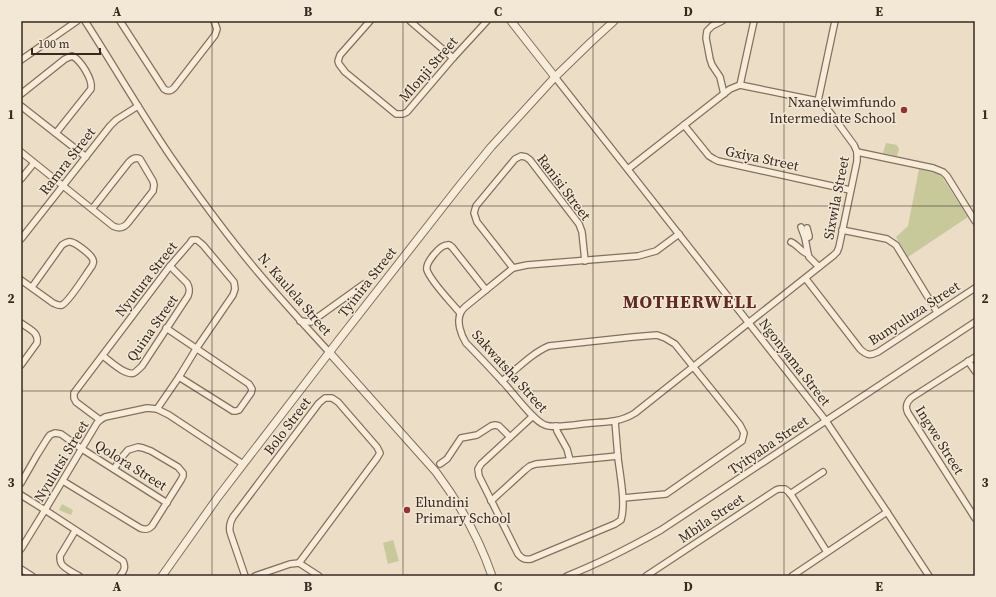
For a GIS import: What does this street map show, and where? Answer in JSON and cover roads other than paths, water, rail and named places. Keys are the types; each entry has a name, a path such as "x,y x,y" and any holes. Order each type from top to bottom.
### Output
{"street":[{"path":"21,60 77,21"},
{"name":"N. Kaulela Street","path":"85,21 171,156 243,254 300,321 436,472 448,488 460,506 478,541 492,576"},
{"path":"120,21 164,89 168,91 174,88 215,35 217,30 214,21"},
{"name":"Mlonji Street","path":"370,21 340,55 338,61 345,72 396,114 403,114 407,112 487,21"},
{"path":"410,21 453,58"},
{"path":"511,21 555,77"},
{"name":"Tyinira Street","path":"162,576 206,513 243,464 474,167 555,77 614,21"},
{"path":"722,21 712,26 707,31 706,38 710,59 720,77 724,94"},
{"path":"740,85 754,21"},
{"path":"628,169 730,89 740,85 818,101 835,21"},
{"path":"21,94 65,59 72,56 78,59 92,83 91,89 56,133"},
{"name":"Ngonyama Street","path":"555,77 826,421 929,576"},
{"name":"Sixwila Street","path":"749,323 806,279 837,252 857,160 857,152 854,145 832,115 824,105 818,101"},
{"path":"21,106 86,157"},
{"name":"Ramra Street","path":"21,238 116,120 138,106"},
{"name":"Gxiya Street","path":"684,125 714,160 850,190"},
{"path":"21,152 92,209 116,227 122,227 127,224 154,187 153,181 138,158 129,162 92,209"},
{"path":"857,152 933,168 943,172 975,221"},
{"name":"Ranisi Street","path":"513,268 477,222 474,214 476,206 515,159 521,156 530,160 579,224 582,232 585,261"},
{"path":"21,179 34,163"},
{"path":"800,226 805,238 809,257 819,267"},
{"path":"805,238 809,237 807,228"},
{"path":"842,230 887,240 896,245 937,312"},
{"path":"486,290 452,247 447,244 443,246 428,262 427,270 435,283 460,313 465,307 486,290 513,268 527,265 650,254 679,234"},
{"name":"Nyutura Street","path":"100,420 76,402 74,393 170,266 192,240 198,240 234,282 235,289 157,409"},
{"path":"21,280 56,304 64,304 93,263 93,258 75,243 69,241 66,242 62,245 32,287"},
{"path":"791,242 804,253 808,254"},
{"name":"Quina Street","path":"103,356 130,374 135,373 142,366 190,292 188,283 170,266"},
{"name":"Bunyuluza Street","path":"806,279 860,349 869,355 878,352 975,288"},
{"path":"300,321 311,322 364,284"},
{"name":"Sakwatsha Street","path":"460,313 460,328 462,337 466,343 533,416 544,425 556,426 615,421 628,418 749,323"},
{"name":"Tyityaba Street","path":"567,576 619,553 661,530 975,322"},
{"path":"21,323 36,334 37,343 21,365"},
{"path":"166,328 249,384 252,389 251,393 239,410 233,411 179,377"},
{"path":"502,381 528,359 549,346 657,335 675,344 740,425 744,433 742,442 666,494 623,498"},
{"name":"Ingwe Street","path":"975,357 911,398 906,403 908,413 973,511 975,518"},
{"path":"968,361 975,371"},
{"name":"Bolo Street","path":"245,576 230,532 230,522 319,403 325,398 332,398 338,402 377,446 380,453 299,563"},
{"name":"Nyulutsi Street","path":"21,549 97,423 100,420 112,415 147,408 157,409 169,414 243,464"},
{"path":"533,416 481,464 478,469 479,476 518,554 521,558 527,559 531,559 621,520 623,498 615,421"},
{"path":"440,464 447,459 460,438 477,435 491,426 499,426 510,437"},
{"path":"556,426 557,431 567,449 570,460"},
{"name":"Qolora Street","path":"21,483 50,436 56,433 61,434 167,503"},
{"path":"63,480 144,530 147,530 152,526 182,480 183,476 178,467 151,451 138,447 128,450 114,469"},
{"path":"491,501 530,466 570,460 618,456"},
{"path":"823,472 790,494 827,552"},
{"name":"Mbila Street","path":"646,576 776,490 782,488 787,490 790,494"},
{"path":"21,495 122,561 125,566 120,576"},
{"path":"792,576 887,512"},
{"path":"75,530 60,556 60,561 61,564 79,576"},
{"path":"255,576 290,564 299,563 319,576"},
{"path":"21,569 32,576"}],"place":[{"name":"Nxanelwimfundo Intermediate School","path":"904,110"},
{"name":"Elundini Primary School","path":"407,510"}],"district":[{"name":"MOTHERWELL","path":"690,302"}]}
